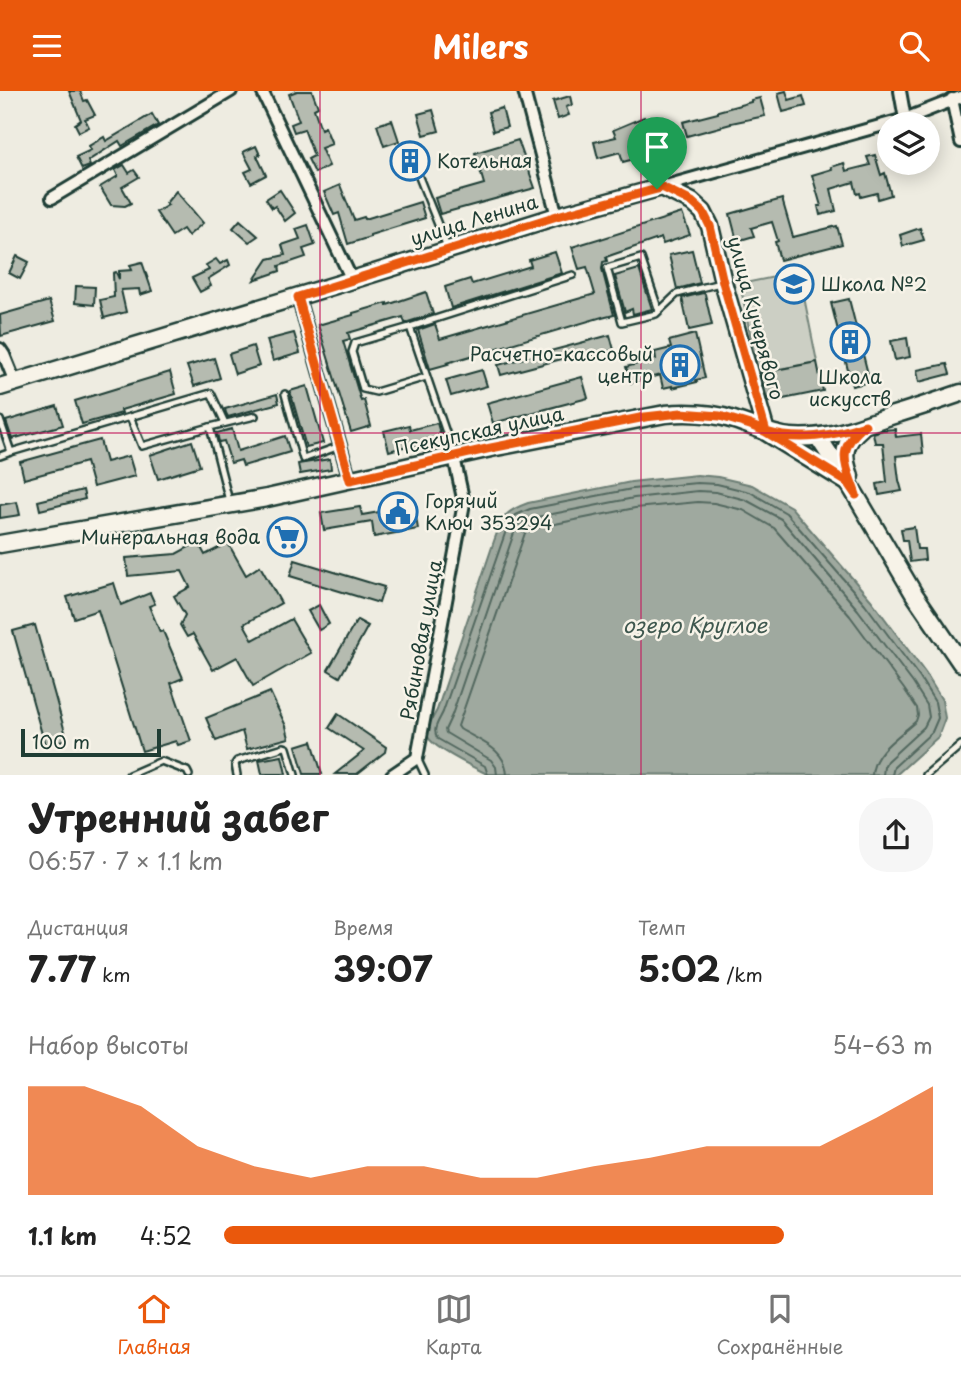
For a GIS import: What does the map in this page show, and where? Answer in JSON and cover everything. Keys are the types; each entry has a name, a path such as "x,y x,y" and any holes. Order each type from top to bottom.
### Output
{"street":[{"path":"52,198 230,91"},
{"path":"262,91 352,280"},
{"path":"524,91 557,216"},
{"path":"900,91 904,112"},
{"path":"957,98 961,142"},
{"name":"улица Ленина","path":"922,112 957,98"},
{"name":"улица Ленина","path":"8,384 57,364 298,297 448,250 503,226 557,216 877,127"},
{"name":"улица Кучерявого","path":"662,187 692,202 703,212 710,226 723,282 766,432"},
{"path":"298,297 350,480"},
{"path":"0,349 4,355 8,384"},
{"name":"Псекупская улица","path":"0,544 230,504 504,445 665,414 720,416 766,432 790,437 818,437 865,425 961,393"},
{"path":"852,488 847,469 846,448 852,436 865,425"},
{"path":"766,432 852,488"},
{"path":"818,437 852,488 914,594 961,663"},
{"name":"Рябиновая улица","path":"417,758 464,503 454,457"},
{"path":"391,775 417,758"}],"lane":[{"path":"417,173 448,250"},
{"path":"659,311 640,258 607,268 622,322 656,314 677,294 723,282"},
{"path":"426,377 376,393 363,389 352,352 355,344 573,275"},
{"path":"410,327 454,457"},
{"path":"0,456 211,394 225,423"},
{"path":"285,394 303,459 340,446"},
{"path":"130,417 142,446 255,416"},
{"path":"0,420 11,452"},
{"path":"210,427 230,504"},
{"path":"926,775 961,745"},
{"path":"237,775 237,761 284,747 287,748 295,775"},
{"path":"417,758 425,775"},
{"path":"129,775 161,761 187,771 189,775"}],"shaded area":[{"path":"799,272 817,362 758,373 740,284"}],"water":[{"name":"озеро Круглое","path":"697,475 752,485 791,507 871,600 926,674 942,700 945,718 938,737 896,775 487,774 431,742 427,734 428,727 437,710 497,533 509,513 528,503 631,482"}],"building":[{"path":"69,91 80,91 95,115 85,119 89,127 79,132 75,124 81,120"},
{"path":"312,91 318,107 314,109 321,129 325,127 332,144 321,148 329,166 315,173 308,159 314,156 304,129 294,132 291,124 299,121 289,94"},
{"path":"786,91 789,100 803,96 806,106 783,112 778,93"},
{"path":"570,96 572,105 566,107 569,115 558,119 553,101"},
{"path":"760,98 765,116 687,136 683,122"},
{"path":"502,108 507,127 493,131 488,112"},
{"path":"433,110 439,131 424,135 418,114"},
{"path":"152,114 158,125 122,146 119,141 88,161 90,166 82,169 76,157 91,150 89,146 104,137 106,141"},
{"path":"644,117 647,123 651,122 656,133 668,130 671,141 657,145 660,152 623,162 620,152 598,158 594,142 616,137 613,130"},
{"path":"392,120 399,141 384,146 377,125"},
{"path":"518,140 535,188 440,214 435,198 484,184 475,153"},
{"path":"256,146 260,155 257,156 266,175 251,183 245,172 252,169 243,152"},
{"path":"875,155 877,175 886,175 891,195 878,199 877,193 861,197 860,193 857,194 854,182 831,189 836,211 820,215 818,206 821,206 812,175 844,163 846,171 870,165 867,157"},
{"path":"124,165 129,173 134,170 139,177 122,187 131,203 125,206 111,205 100,187 118,176 115,170"},
{"path":"340,185 354,220 420,202 425,218 348,244 339,213 334,215 324,192"},
{"path":"280,190 295,213 285,221 275,206 272,208 266,199"},
{"path":"176,191 203,223 188,236 183,229 172,236 156,212 168,205 166,203"},
{"path":"782,199 793,237 837,226 842,244 780,260 772,222 751,228 754,236 737,241 730,214"},
{"path":"682,213 690,235 663,244 661,238 606,257 607,261 603,262 602,269 614,315 430,369 418,330 435,324 440,339 595,294 587,267 579,269 572,247"},
{"path":"240,220 258,236 249,242 233,228"},
{"path":"308,225 315,245 303,249 306,257 279,266 280,271 254,280 268,259 285,255 282,245 300,239 296,229"},
{"path":"920,228 924,240 903,246 900,235"},
{"path":"692,250 700,283 677,289 669,255"},
{"path":"555,252 562,273 451,308 445,287 470,279 472,284 531,266 529,260"},
{"path":"17,256 29,262 20,279 9,273"},
{"path":"216,259 220,264 228,260 230,265 208,279 211,286 200,292 192,278 209,270 206,265"},
{"path":"142,262 152,291 140,295 139,289 121,290 126,312 104,318 100,300 114,297 113,273 116,272 119,279 119,271 132,270 130,265"},
{"path":"639,269 652,309 633,314 632,309 625,312 615,276"},
{"path":"76,286 95,287 94,305 75,303"},
{"path":"426,292 433,314 405,323 403,317 348,333 350,339 343,341 371,426 351,432 318,325"},
{"path":"703,293 712,325 689,330 682,298"},
{"name":"Школа искусств","path":"849,299 870,382 852,386 831,303"},
{"path":"49,301 55,321 1,336 0,315"},
{"path":"294,333 300,353 273,361 267,340"},
{"name":"Расчетно-кассовый центр","path":"695,334 705,378 672,388 663,388 660,375 631,383 626,367 656,359 655,352 671,348 669,341"},
{"path":"610,335 614,350 578,359 577,355 501,375 498,365"},
{"path":"907,338 910,357 895,360 891,341"},
{"path":"253,346 259,366 235,374 229,354"},
{"path":"214,358 220,378 194,386 187,366"},
{"path":"817,362 823,391 768,402 760,373"},
{"path":"947,364 950,374 919,382 917,370"},
{"path":"482,370 487,386 451,396 446,380"},
{"path":"170,372 176,394 82,424 75,401"},
{"path":"582,377 588,398 493,423 487,403"},
{"path":"307,386 323,443 306,447 290,391"},
{"path":"277,394 279,403 228,417 226,413 225,409"},
{"path":"57,406 63,425 12,439 6,421"},
{"path":"437,423 442,440 389,451 384,431 409,425 410,430"},
{"path":"232,429 238,451 285,436 290,452 243,466 241,460 231,463 224,441 219,442 217,433"},
{"path":"895,429 896,437 921,434 923,453 896,456 902,491 879,495 877,484 887,482 883,443 875,443 873,433"},
{"path":"100,440 106,462 129,456 135,476 93,487 86,462 24,479 20,462"},
{"path":"192,441 200,466 158,479 150,455"},
{"path":"330,459 331,469 300,474 298,464"},
{"path":"83,490 85,499 40,510 38,501"},
{"path":"17,502 20,515 0,518 0,505"},
{"path":"414,506 418,529 374,537 372,522 324,530 321,513 360,507 362,515"},
{"path":"914,527 917,549 924,549 925,560 910,562 907,540 903,540 901,529"},
{"path":"198,542 205,555 228,543 246,575 260,566 281,603 244,624 253,640 291,619 311,653 253,686 237,657 213,670 193,634 187,637 180,625 185,615 174,596 190,587 182,571 128,576 126,558 176,554"},
{"path":"295,560 384,587 379,603 290,576"},
{"path":"114,583 121,605 150,593 155,604 149,606 183,678 171,683 191,741 178,745 176,741 142,751 98,610 74,618 67,597"},
{"path":"319,605 329,624 319,630 308,611"},
{"path":"357,620 368,626 340,677 328,670"},
{"path":"35,625 67,739 45,745 13,631"},
{"path":"270,692 289,738 247,749 242,731 216,741 206,718"},
{"path":"338,714 386,747 385,752 357,774 335,774 364,751 329,728"},
{"path":"312,741 322,774 304,774 296,746"},
{"path":"282,756 286,774 262,774 259,760"}],"place":[{"name":"Котельная","path":"410,161"},
{"name":"Школа №2","path":"794,284"},
{"name":"Школа искусств","path":"850,342"},
{"name":"Расчетно-кассовый центр","path":"680,365"},
{"name":"Горячий Ключ 353294","path":"398,512"},
{"name":"Минеральная вода","path":"287,537"}],"route":[{"path":"657,189 557,216 298,297 350,480 491,448 645,417 681,413 720,416 766,432 847,482 856,495 847,469 846,448 852,436 865,425 808,438 766,432 723,282 710,226 703,212 692,202 662,187 657,189"}]}
